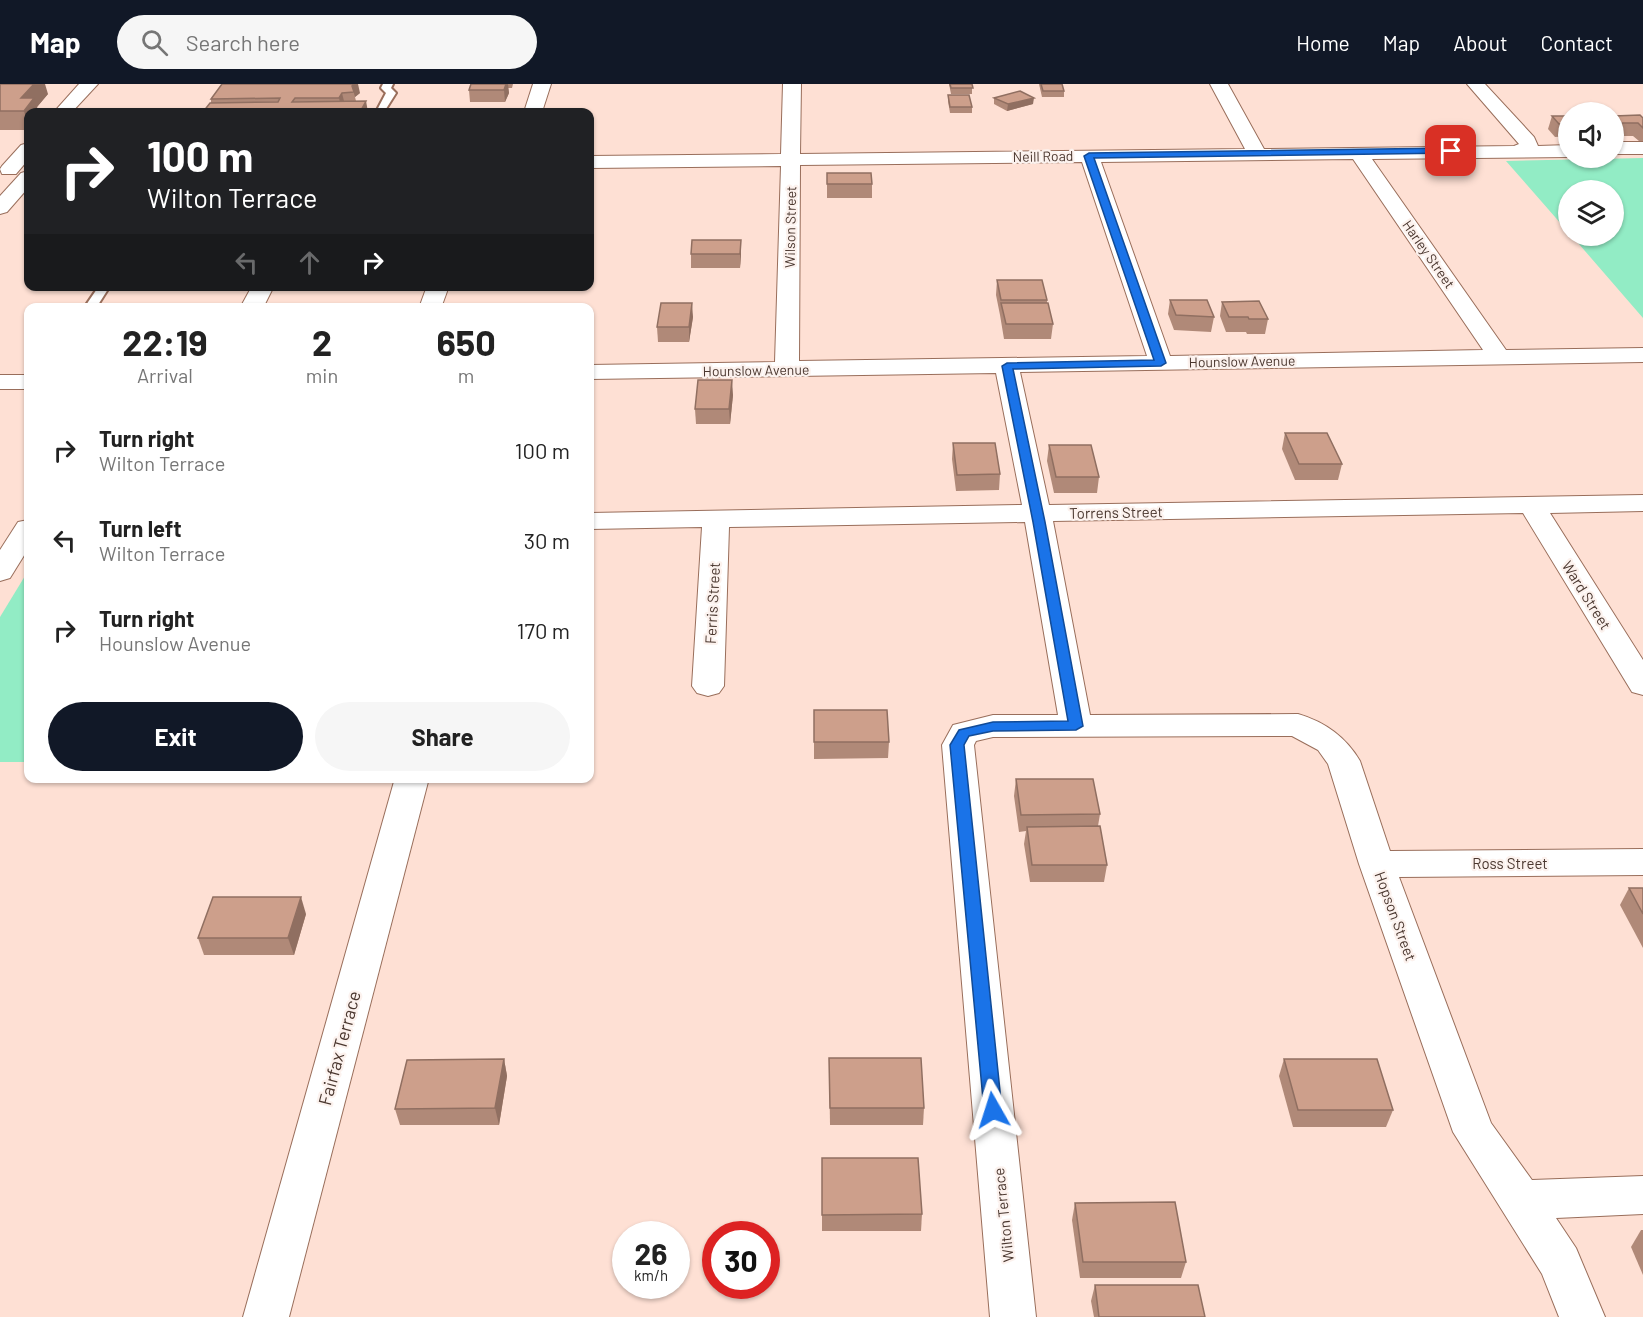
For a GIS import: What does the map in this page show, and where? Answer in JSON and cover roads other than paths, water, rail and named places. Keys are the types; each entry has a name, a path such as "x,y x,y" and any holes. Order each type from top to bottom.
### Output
{"street":[{"path":"67,108 89,84"},
{"path":"534,108 542,84"},
{"name":"Wilson Street","path":"787,370 792,84"},
{"path":"1219,84 1257,154"},
{"path":"1476,84 1527,141 1528,146 1521,150"},
{"path":"1624,148 1643,148"},
{"name":"Neill Road","path":"594,162 1558,151"},
{"name":"Harley Street","path":"1358,152 1499,357"},
{"path":"12,170 24,154"},
{"path":"1089,156 1161,363"},
{"path":"0,208 24,181"},
{"name":"Hounslow Avenue","path":"594,372 1643,355"},
{"path":"1007,366 1076,726"},
{"path":"0,382 24,382"},
{"name":"Torrens Street","path":"594,521 1643,503"},
{"name":"Ward Street","path":"1531,504 1643,685"},
{"name":"Ferris Street","path":"708,686 716,519"},
{"path":"0,572 24,536"},
{"name":"Hopson Street","path":"1076,726 1298,725 1329,741 1344,761 1377,864 1474,1132 1521,1200 1560,1263 1582,1317"},
{"name":"Wilton Terrace","path":"1013,1317 957,745 964,733 993,726 1076,726"},
{"name":"Fairfax Terrace","path":"266,1317 411,783"},
{"name":"Ross Street","path":"1377,864 1643,862"},
{"path":"1521,1200 1643,1195"}],"lane":[{"path":"382,108 390,93 386,88 388,84"}]}
